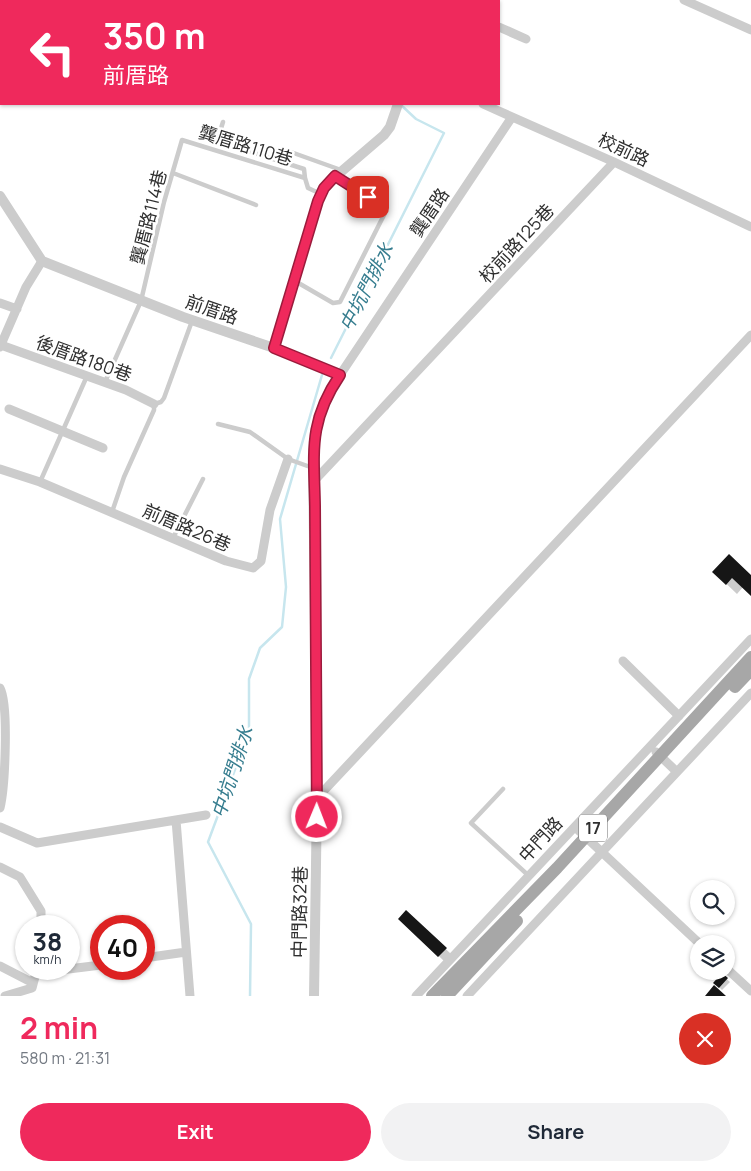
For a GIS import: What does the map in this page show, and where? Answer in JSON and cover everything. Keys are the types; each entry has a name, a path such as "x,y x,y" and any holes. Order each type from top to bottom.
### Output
{"main road":[{"name":"中門路","path":"447,996 588,839 659,754 751,657"},
{"name":"中門路","path":"659,754 751,670"},
{"name":"中門路","path":"424,995 588,839"}],"street":[{"path":"684,0 751,30"},
{"path":"500,27 526,39"},
{"name":"校前路","path":"485,105 614,162 751,227"},
{"path":"274,348 321,194 339,174 384,135 397,107"},
{"name":"龔厝路","path":"340,375 512,117"},
{"name":"校前路125巷","path":"314,480 443,346 614,162"},
{"path":"0,196 42,261 16,309 1,346"},
{"name":"前厝路","path":"42,261 141,301 274,348 340,375"},
{"path":"0,303 16,309"},
{"path":"317,798 751,335"},
{"name":"後厝路180巷","path":"1,346 105,382 154,404"},
{"path":"317,798 314,431 321,407 340,375"},
{"path":"10,409 103,448"},
{"name":"前厝路26巷","path":"0,470 40,482 226,561 253,568 258,566 261,561 272,505 290,460"},
{"name":"中門路","path":"424,995 575,827 659,754 679,716 751,640"},
{"path":"623,660 679,716"},
{"path":"0,688 4,776 0,808"},
{"path":"467,996 751,694"},
{"path":"659,754 677,772"},
{"name":"中門路32巷","path":"314,996 317,798"},
{"path":"0,827 37,843 206,815"},
{"path":"176,820 190,996"},
{"path":"575,827 690,935"},
{"path":"0,867 20,877 41,911 41,915"},
{"path":"155,956 186,952"},
{"path":"0,966 33,983"},
{"path":"735,976 751,991"},
{"path":"5,996 32,988 34,980"}],"lane":[{"path":"223,122 217,141 304,168 305,178"},
{"name":"龔厝路110巷","path":"182,140 305,178 308,188 321,194"},
{"name":"龔厝路114巷","path":"105,382 141,301 182,140"},
{"path":"288,151 339,174 386,210 343,300 336,303 294,281"},
{"path":"173,173 256,205"},
{"path":"112,512 124,477 151,419 154,404 161,402 164,398 192,320"},
{"path":"40,482 88,376"},
{"path":"218,424 250,432 290,460 314,468"},
{"path":"172,539 203,479"},
{"path":"503,789 471,823 529,876"}],"building":[{"path":"729,554 751,575 751,596 732,578 726,585 712,572"},
{"path":"406,910 447,948 438,957 398,919"},
{"path":"716,980 726,980 719,988 713,983"},
{"path":"714,985 726,996 705,996"}],"waterway":[{"name":"中坑門排水","path":"331,358 444,133 416,119 401,105"},
{"name":"中坑門排水","path":"250,996 251,924 208,842 249,732 249,679 260,648 282,627 286,587 280,519 322,375"}],"route":[{"path":"317,817 314,431 321,407 340,375 274,348 318,201 324,188 335,176 368,197"}]}
